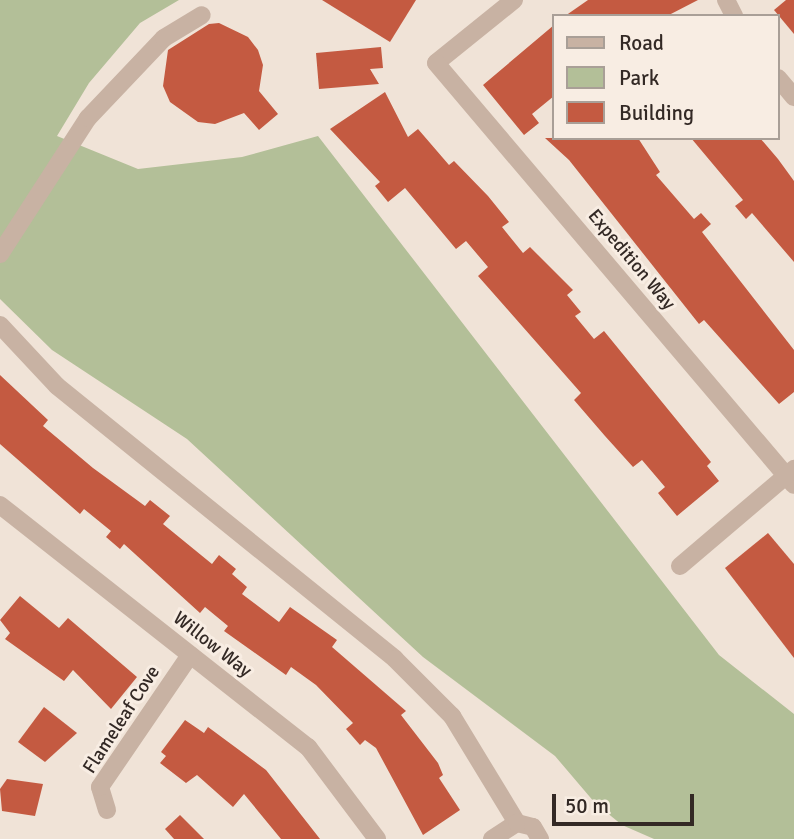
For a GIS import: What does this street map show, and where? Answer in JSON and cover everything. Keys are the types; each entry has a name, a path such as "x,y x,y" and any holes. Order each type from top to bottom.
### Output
{"street":[{"name":"Expedition Way","path":"514,0 436,63 791,476"},
{"path":"0,254 88,118 164,38 202,15"},
{"path":"780,80 794,97"},
{"path":"0,325 57,386 404,667 452,716 517,823 533,827 540,839"},
{"path":"680,566 791,476"},
{"name":"Willow Way","path":"0,505 308,747 377,839"},
{"name":"Flameleaf Cove","path":"107,810 100,788 190,655"},
{"path":"492,839 517,823"}],"green space":[{"path":"0,0 179,0 140,23 89,83 57,136 138,169 242,157 318,136 719,655 794,714 794,839 654,839 622,825 595,803 555,756 423,657 187,439 52,350 0,299"}],"building":[{"path":"322,0 416,0 390,42"},
{"path":"588,0 698,0 671,14 568,14"},
{"path":"786,0 794,0 794,34 780,14 774,10"},
{"path":"219,23 248,37 258,50 263,65 259,91 278,114 259,130 244,113 215,124 198,122 170,102 163,86 168,50 209,24"},
{"path":"552,27 552,98 532,114 539,123 524,135 483,85"},
{"path":"381,47 383,68 370,69 379,84 319,89 316,53"},
{"path":"385,92 408,137 418,129 449,165 454,161 488,196 509,222 502,227 523,253 530,247 573,290 567,295 581,312 575,316 594,339 604,331 711,462 707,466 719,481 677,516 658,493 665,487 642,460 633,467 605,436 574,400 581,393 478,276 488,267 466,241 456,249 405,188 388,202 375,186 380,182 330,129"},
{"path":"545,138 639,140 660,172 656,175 694,219 701,213 711,224 702,232 794,350 794,392 779,404 704,320 699,324 569,160"},
{"path":"693,140 762,140 778,159 794,181 794,262 752,213 746,219 735,206 743,200"},
{"path":"0,375 48,420 43,426 93,468 145,506 150,500 170,516 163,524 212,564 219,555 236,569 232,574 247,587 242,594 279,622 290,607 337,640 332,647 406,711 401,715 438,763 443,775 439,778 460,810 423,835 376,748 365,740 360,745 346,729 353,723 316,685 291,667 286,675 224,631 228,626 205,607 200,613 124,544 120,549 106,537 111,531 84,509 80,514 0,444"},
{"path":"768,533 794,564 794,658 725,568"},
{"path":"20,596 59,628 68,618 137,677 111,709 73,670 64,681 5,639 10,633 0,620"},
{"path":"44,707 77,733 45,762 18,742"},
{"path":"185,720 204,733 208,727 266,770 320,839 281,839 244,794 233,807 197,775 186,783 160,763 166,756 161,752"},
{"path":"7,779 43,784 35,816 2,811 0,789"},
{"path":"180,815 204,839 174,839 165,829"}]}
